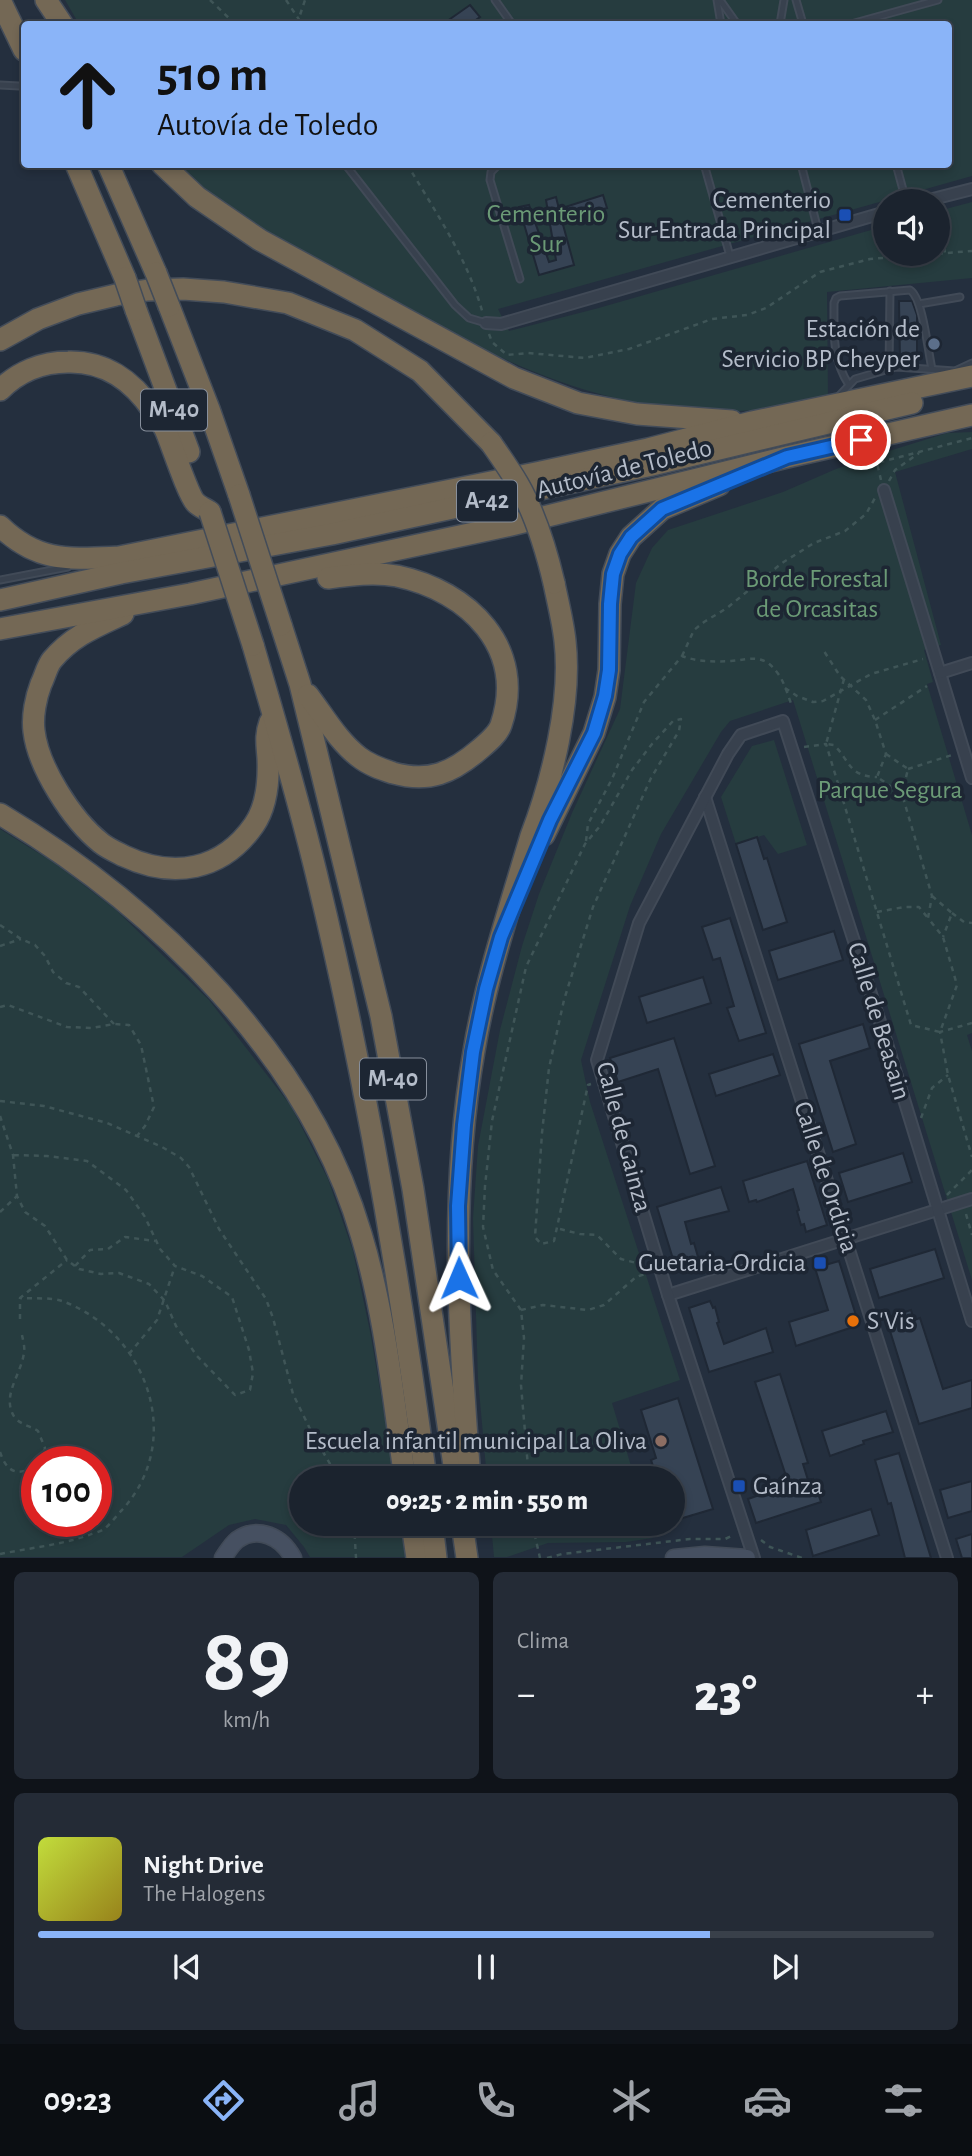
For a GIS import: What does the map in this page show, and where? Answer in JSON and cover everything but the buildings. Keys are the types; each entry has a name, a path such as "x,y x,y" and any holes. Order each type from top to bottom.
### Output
{"highway":[{"path":"0,0 21,44"},
{"path":"37,0 46,21"},
{"path":"46,0 60,21"},
{"name":"M-40","path":"78,168 124,278 210,512 253,645 319,883 351,1024 383,1191 424,1466"},
{"name":"M-40","path":"110,168 156,273 209,409 300,684 382,1016 413,1189 454,1466"},
{"path":"166,168 197,197 260,240 513,378 578,403 637,414 752,422"},
{"path":"0,340 38,319 78,304 148,290 224,292 288,303 355,330 420,371 491,443 518,484 531,510 545,545 554,583 565,643 565,677 558,744 486,989 473,1052 464,1125 458,1228 469,1466"},
{"path":"0,390 24,372 48,363 74,362 112,372 144,397 166,429 194,502 210,512"},
{"path":"0,526 22,544 47,555 69,559 119,557 648,449 963,373"},
{"name":"Autovía de Toledo","path":"0,600 121,573 346,532 652,465 972,388"},
{"name":"Autovía de Toledo","path":"0,629 190,594 511,525 972,415"},
{"path":"501,937 550,820 594,733 605,696 609,670 610,604 613,574 620,554 631,537 662,509 787,457"},
{"path":"190,594 363,573 396,576 451,597 473,614 494,637 509,681 500,728 468,760 445,773 422,779 378,769 358,757 335,732 300,684"},
{"path":"151,601 81,633 51,662 37,695 34,730 45,766 59,794 101,843 140,864 173,870 202,866 224,855 240,842 255,824 264,804 268,777 265,735 273,714"},
{"path":"0,814 63,854 162,934 228,1002 272,1056 317,1125 361,1232 374,1283 403,1466"},
{"path":"414,1536 417,1558"},
{"path":"433,1536 436,1558"},
{"path":"464,1536 467,1558"},
{"path":"472,1536 472,1558"}],"main road":[{"path":"224,1557 239,1539 260,1533 280,1540 293,1558"},
{"path":"674,1558 705,1555 747,1558"}],"street":[{"path":"950,195 972,189"},
{"path":"486,323 501,324 873,215"},
{"path":"881,491 972,778"},
{"path":"940,673 972,663"},
{"name":"Calle de Gainza","path":"754,1558 668,1295 597,1060 639,923 728,754 741,735 783,721"},
{"name":"Calle de Beasain","path":"783,721 883,1031 972,1321"},
{"name":"Calle de Ordicia","path":"705,797 947,1558"},
{"path":"668,1295 972,1199"}],"lane":[{"path":"495,0 510,21"},
{"path":"719,0 721,21"},
{"path":"719,0 735,21"},
{"path":"781,21 785,0"},
{"path":"796,0 802,21"},
{"path":"866,21 938,0"},
{"path":"0,85 19,86"},
{"path":"348,168 455,305 469,318 486,323"},
{"path":"495,168 491,172 490,180 520,279"},
{"path":"705,168 730,256"},
{"path":"801,168 818,230"},
{"path":"898,168 903,189"},
{"path":"849,385 836,359 836,298 890,291 910,290 915,293 932,369"},
{"path":"889,369 890,291"},
{"path":"919,303 960,297"},
{"path":"963,373 972,363"},
{"path":"828,407 856,379 896,367 963,373 972,370"},
{"path":"0,580 119,557"}],"path":[{"path":"210,0 233,21"},
{"path":"286,0 298,21"},
{"path":"300,21 305,0"},
{"path":"409,168 445,225 470,276 492,342 507,355 528,353 585,358 629,349 712,319 747,315 766,308 820,272 873,259"},
{"path":"950,254 972,251"},
{"path":"881,491 877,463 972,439"},
{"path":"585,844 588,824 612,779 644,702 682,656 694,630 727,608 782,564 814,543 832,537 852,525 870,508 895,470 919,453"},
{"path":"822,648 844,679 866,700 886,754 908,769"},
{"path":"682,656 695,661 733,661 751,657 761,659 772,666 781,677 792,706"},
{"path":"785,688 813,702 823,701 872,674 929,657"},
{"path":"844,679 826,744 911,1025 940,1032 972,1023"},
{"path":"875,720 928,686"},
{"path":"528,1466 521,1385 524,1338 521,1310 494,1270 483,1227 492,1121 526,967 585,844 600,825 632,770 673,721 681,719 679,731 651,778 593,907 564,1000 549,1068 542,1133 535,1237 541,1244 554,1241 588,1085 603,1079"},
{"path":"804,747 834,745 853,772 877,777 902,794"},
{"path":"908,769 964,751"},
{"path":"877,777 886,754"},
{"path":"908,769 902,794 932,896 928,918"},
{"path":"932,896 964,922 972,923"},
{"path":"877,912 919,907 943,937 957,985 940,1032 948,1075 972,1157"},
{"path":"943,937 952,913"},
{"path":"0,925 35,945 45,956 53,972 66,983 79,987 114,1024"},
{"path":"0,946 21,939"},
{"path":"0,1007 8,1005 67,1027 129,1025 145,1055 154,1107 137,1136"},
{"path":"920,1121 932,1088 948,1075"},
{"path":"0,1101 44,1106 83,1115 137,1136 181,1158 189,1167 219,1229 265,1299 293,1394 331,1466"},
{"path":"0,1116 13,1155 17,1196 25,1212 45,1226 67,1260 79,1269 100,1274 119,1273 149,1283 165,1301 176,1326 197,1356 236,1395 250,1390 253,1373 250,1350 232,1297 202,1276 176,1266 160,1249 145,1217 126,1190 87,1161 13,1155"},
{"path":"946,1196 972,1170"},
{"path":"0,1212 17,1196"},
{"path":"966,1214 972,1235"},
{"path":"560,1229 597,1235 621,1259 661,1270"},
{"path":"75,1266 90,1250 108,1249 125,1237 156,1241"},
{"path":"20,1298 67,1260"},
{"path":"129,1354 158,1320 176,1266"},
{"path":"521,1310 543,1305 588,1310 604,1305 636,1277 661,1270"},
{"path":"20,1298 20,1318"},
{"path":"0,1554 68,1542 104,1529 141,1485 150,1465 153,1435 153,1405 141,1369 116,1336 87,1314 60,1300 20,1298"},
{"path":"22,1335 24,1352 9,1388 7,1405 23,1425 38,1431 44,1446"},
{"path":"0,1452 6,1465 21,1472"},
{"path":"355,1536 356,1558"},
{"path":"535,1536 540,1558"},
{"path":"547,1558 690,1539 725,1539 732,1536"},
{"path":"761,1540 770,1547 802,1558"}],"green space":[{"name":"Cementerio Sur","path":"65,0 972,0 972,176 926,189 873,189 873,204 498,309 509,331 873,229 873,266 950,266 950,208 972,202 972,278 827,292 828,397 750,410 705,411 606,396 511,362 242,221 181,168 952,168 952,21 77,21"},
{"name":"Borde Forestal de Orcasitas","path":"972,432 972,449 895,472 941,645 924,650 933,682 927,684 972,835 972,1033 967,1035 972,1051 972,1280 793,700 730,721 661,834 630,906 581,1060 590,1102 680,1380 612,1403 631,1466 486,1466 478,1379 473,1218 478,1146 500,1030 522,946 539,894 572,813 620,709 636,583 652,548 668,530 783,492 836,469 947,433"},
{"path":"774,740 807,845 778,854 764,835 736,844 721,797 752,746"},
{"path":"0,829 56,864 115,909 209,1000 291,1106 328,1179 353,1251 371,1336 393,1466 289,1466 289,1529 286,1525 255,1519 229,1525 182,1557 0,1557"},
{"path":"295,1536 404,1536 408,1557 310,1557"},
{"path":"492,1536 653,1538 626,1542 548,1543 507,1557 494,1557"}],"place":[{"name":"Cementerio Sur-Entrada Principal","path":"845,215"},
{"name":"Estación de Servicio BP Cheyper","path":"934,344"},
{"name":"Guetaria-Ordicia","path":"820,1263"},
{"name":"S'Vis","path":"853,1321"},
{"name":"Escuela infantil municipal La Oliva","path":"661,1441"},
{"name":"Gaínza","path":"739,1486"}],"route":[{"path":"459,1278 458,1206 464,1125 473,1052 486,989 501,937 550,820 594,733 605,696 609,670 610,604 613,574 620,554 631,537 662,509 787,457 861,440"}],"park label":[{"name":"Parque Segura","path":"890,790"}]}
